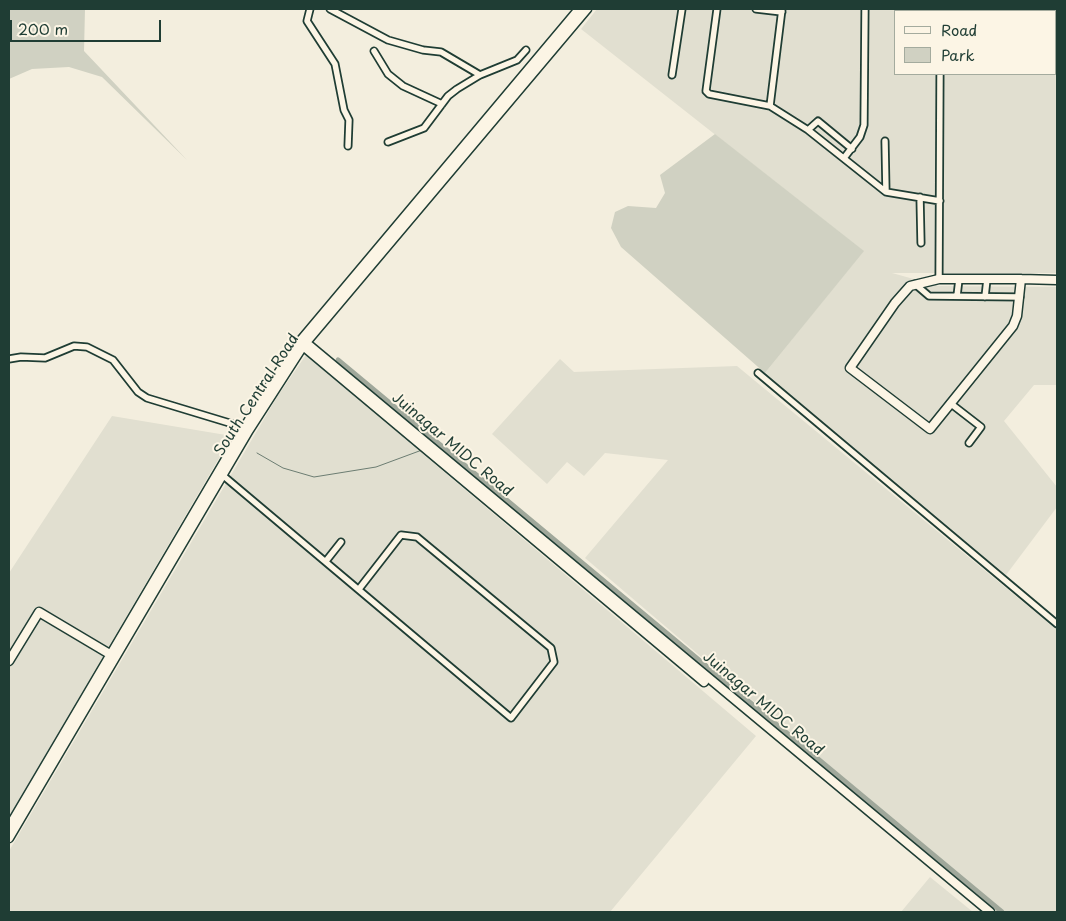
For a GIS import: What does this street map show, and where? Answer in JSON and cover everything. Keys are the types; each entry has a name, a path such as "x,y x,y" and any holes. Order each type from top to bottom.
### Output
{"street":[{"path":"310,9 307,21 335,64 344,110 349,120 348,146"},
{"path":"330,9 388,40 423,50 441,52 480,75"},
{"name":"South Central Road","path":"519,85 579,9"},
{"name":"South Central Road","path":"9,827 221,473 266,391 451,165 587,9"},
{"path":"672,76 682,9"},
{"path":"717,9 706,91 709,94 770,106 808,130 886,192 940,201"},
{"path":"756,9 782,10 770,106"},
{"path":"844,158 860,137 864,125 864,9"},
{"path":"388,142 424,128 457,88 480,75 517,60 526,50"},
{"path":"374,51 388,74 403,86 442,104"},
{"path":"939,279 940,75"},
{"path":"808,130 818,121 852,149"},
{"path":"885,141 886,192"},
{"path":"920,197 921,243"},
{"path":"1021,279 1018,316 1013,326 930,428 850,368 894,303 910,286 939,279 1021,279 1057,280"},
{"path":"957,296 959,279"},
{"path":"985,297 987,279"},
{"path":"916,284 929,296 1020,298"},
{"name":"Juinagar MIDC Road","path":"304,343 658,639 990,912"},
{"path":"9,359 21,357 45,358 74,346 86,347 113,360 138,392 147,398 247,428"},
{"path":"758,373 1057,624"},
{"path":"950,403 981,427 969,443"},
{"path":"221,473 511,718 554,662 551,648 417,537 401,535 359,589"},
{"path":"326,561 341,542"},
{"path":"9,661 39,612 113,656"},
{"name":"Juinagar MIDC Road","path":"658,639 704,682"},
{"name":"South Central Road","path":"9,838 113,656"}],"shaded area":[{"path":"597,9 1057,9 1057,273 892,273 939,286 1057,287 1057,385 1034,385 1004,421 1057,487 1057,507 1006,575 765,373 863,251 581,29"},
{"path":"306,355 756,736 610,912 9,912 9,851 277,397"},
{"path":"560,359 574,372 737,366 1057,630 1057,912 1001,912 585,558 668,460 605,453 584,476 567,462 547,484 492,434"},
{"path":"112,416 232,436 9,817 9,573"},
{"path":"930,877 973,912 901,912"}],"green space":[{"path":"9,9 85,9 84,51 187,160 102,77 69,67 32,69 9,79"},
{"path":"715,134 864,251 765,373 621,247 611,228 615,212 628,206 656,208 665,193 660,175"}],"waterway":[{"path":"338,360 1002,912"},
{"path":"431,443 435,440"},
{"path":"257,453 283,468 314,477 376,467 422,450"}]}
